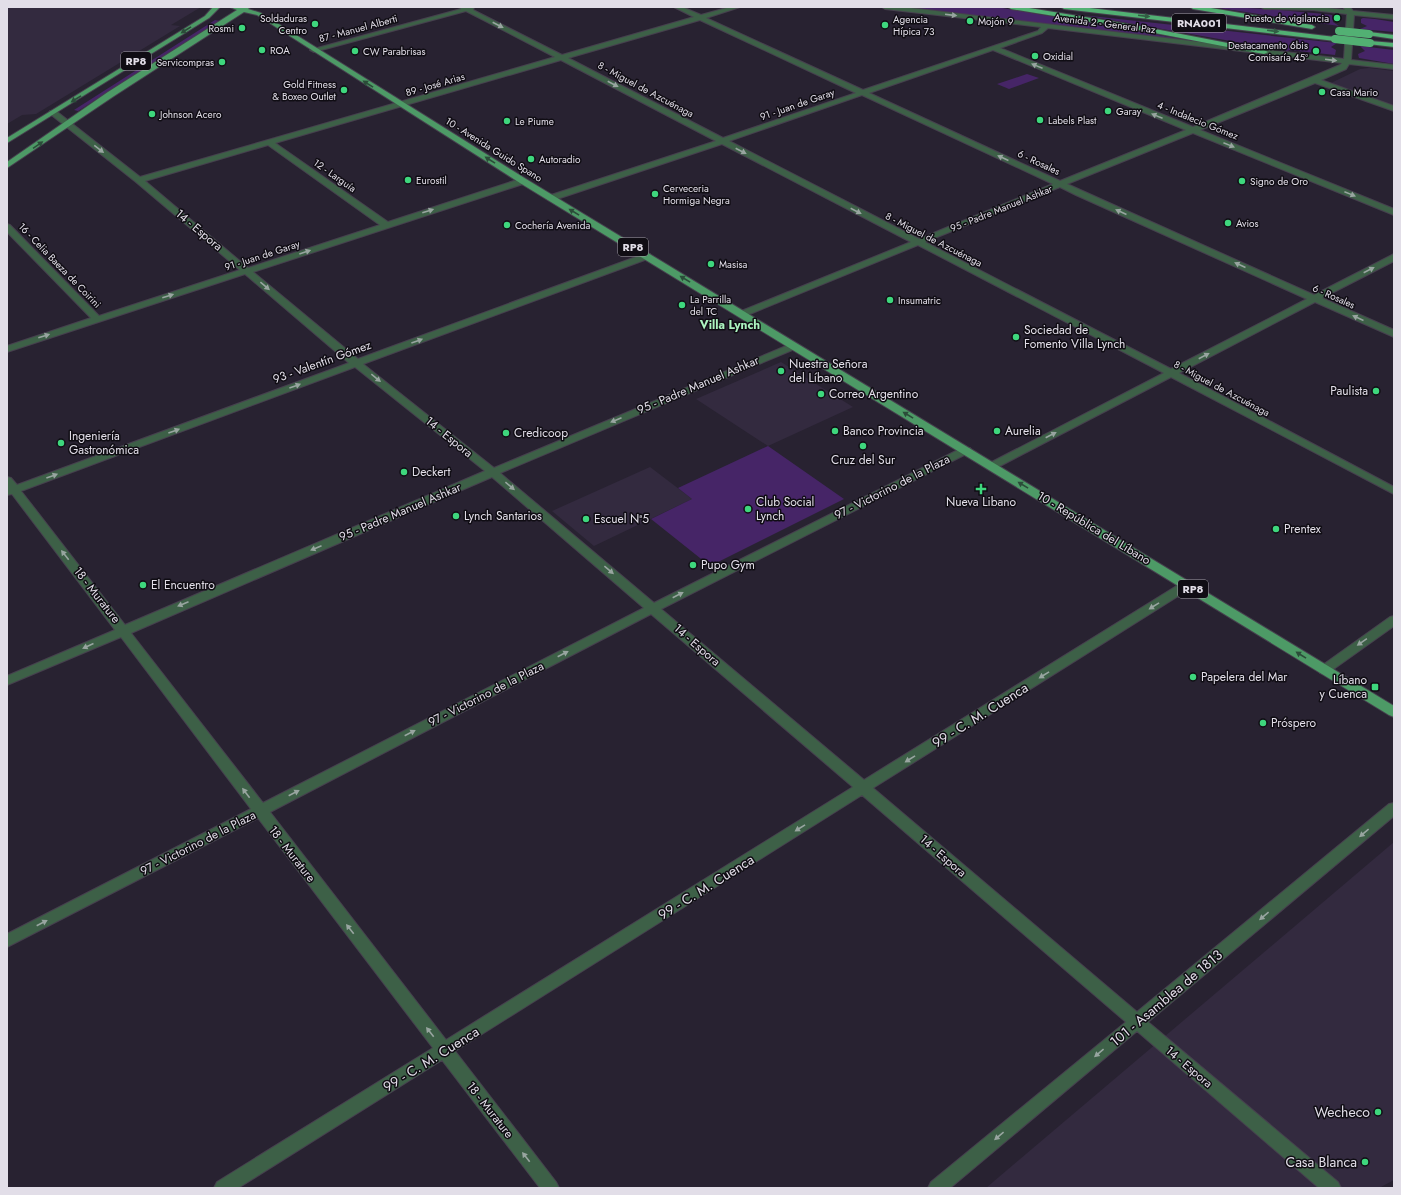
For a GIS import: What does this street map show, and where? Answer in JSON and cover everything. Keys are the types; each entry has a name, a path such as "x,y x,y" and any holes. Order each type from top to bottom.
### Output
{"highway":[{"path":"1011,7 1134,27 1264,52"},
{"name":"RNA001","path":"1064,7 1394,45"},
{"name":"RNA001","path":"1188,13 1315,28 1193,7"},
{"path":"1334,30 1394,37"}],"main road":[{"name":"RP8","path":"7,141 207,17 217,7"},
{"name":"10 - Avenida Guido Spano","path":"233,7 245,8 259,14 551,198 742,314"},
{"name":"RP8","path":"7,166 111,94 245,8"},
{"name":"RP8","path":"742,314 794,346"},
{"name":"10 - República del Líbano","path":"794,346 1394,712"}],"street":[{"name":"6 - Rosales","path":"677,7 1060,184 1394,334"},
{"name":"89 - José Arias","path":"139,180 737,7"},
{"name":"Avenida 2 - General Paz","path":"885,7 1394,67"},
{"path":"1264,7 1348,10 1394,18"},
{"path":"1302,7 1321,10"},
{"name":"87 - Manuel Alberti","path":"314,50 469,8"},
{"name":"8 - Miguel de Azcuénaga","path":"469,8 916,243 1172,373 1394,491"},
{"path":"1347,62 1348,10"},
{"name":"91 - Juan de Garay","path":"551,198 1040,32 1047,26"},
{"name":"4 - Indalecio Gómez","path":"993,48 1394,212"},
{"name":"95 - Padre Manuel Ashkar","path":"742,314 1193,131 1315,80 1343,67 1347,62"},
{"path":"1315,80 1394,108"},
{"name":"14 - Espora","path":"53,113 139,180 356,363 493,472 1332,1188"},
{"name":"12 - Larguía","path":"270,142 386,224"},
{"name":"91 - Juan de Garay","path":"7,348 248,271 386,224 523,180"},
{"name":"16 - Celia Baeza de Coirini","path":"7,227 97,319"},
{"name":"93 - Valentín Gómez","path":"11,491 647,256"},
{"path":"992,466 1394,257"},
{"name":"95 - Padre Manuel Ashkar","path":"7,681 493,472 794,346"},
{"name":"97 - Victorino de la Plaza","path":"7,941 653,608 966,450"},
{"name":"18 - Murature","path":"7,480 11,491 123,630 550,1188"},
{"name":"99 - C. M. Cuenca","path":"224,1188 1187,585"},
{"path":"1324,670 1394,620"},
{"name":"101 - Asamblea de 1813","path":"937,1188 1394,808"}],"shaded area":[{"path":"7,7 201,7 171,25 180,26 36,114 22,115 7,124"},
{"path":"906,7 997,7 1181,40"},
{"path":"1212,7 1257,8 1332,15 1333,22 1339,26"},
{"path":"1088,16 1337,43 1331,47 1336,50 1335,55 1288,51"},
{"path":"1361,19 1394,22 1394,32 1360,29 1367,26 1361,23"},
{"path":"215,20 220,21 78,111 74,110"},
{"path":"1360,46 1394,50 1394,64 1359,58 1358,54 1365,51"},
{"path":"1369,68 1394,71 1394,105 1331,83 1360,69"},
{"path":"1027,74 1039,78 1009,89 997,84"},
{"path":"781,362 853,407 768,446 696,399"},
{"name":"Club Social Lynch","path":"768,446 844,499 710,566 651,519 692,499 678,488"},
{"path":"650,467 692,499 594,546 552,511"},
{"path":"1394,842 1394,1180 1379,1188 986,1188"}],"place":[{"name":"Puesto de vigilancia","path":"1337,18"},
{"name":"Mojón 9","path":"970,21"},
{"name":"Soldaduras Centro","path":"315,24"},
{"name":"Agencia Hípica 73","path":"885,25"},
{"name":"Rosmi","path":"242,28"},
{"name":"ROA","path":"262,50"},
{"name":"CW Parabrisas","path":"355,51"},
{"name":"Destacamento 6bis Comisaría 45º","path":"1316,51"},
{"name":"Oxidial","path":"1035,56"},
{"name":"Servicompras","path":"222,62"},
{"name":"Gold Fitness & Boxeo Outlet","path":"344,90"},
{"name":"Casa Mario","path":"1322,92"},
{"name":"Garay","path":"1108,111"},
{"name":"Johnson Acero","path":"152,114"},
{"name":"Labels Plast","path":"1040,120"},
{"name":"Le Piume","path":"507,121"},
{"name":"Autoradio","path":"531,159"},
{"name":"Eurostil","path":"408,180"},
{"name":"Signo de Oro","path":"1242,181"},
{"name":"Cerveceria Hormiga Negra","path":"655,194"},
{"name":"Avios","path":"1228,223"},
{"name":"Cochería Avenida","path":"507,225"},
{"name":"Masisa","path":"711,264"},
{"name":"Insumatric","path":"890,300"},
{"name":"La Parrilla del TC","path":"682,305"},
{"name":"Sociedad de Fomento Villa Lynch","path":"1016,337"},
{"name":"Nuestra Señora del Líbano","path":"781,371"},
{"name":"Paulista","path":"1376,391"},
{"name":"Correo Argentino","path":"821,394"},
{"name":"Banco Provincia","path":"835,431"},
{"name":"Aurelia","path":"997,431"},
{"name":"Credicoop","path":"506,433"},
{"name":"Ingeniería Gastronómica","path":"61,443"},
{"name":"Cruz del Sur","path":"863,446"},
{"name":"Deckert","path":"404,472"},
{"name":"Nueva Libano","path":"981,489"},
{"name":"Club Social Lynch","path":"748,509"},
{"name":"Lynch Santarios","path":"456,516"},
{"name":"Escuel Nª5","path":"586,519"},
{"name":"Prentex","path":"1276,529"},
{"name":"Pupo Gym","path":"693,565"},
{"name":"El Encuentro","path":"143,585"},
{"name":"Papelera del Mar","path":"1193,677"},
{"name":"Líbano y Cuenca","path":"1375,687"},
{"name":"Próspero","path":"1263,723"},
{"name":"Wecheco","path":"1378,1112"},
{"name":"Casa Blanca","path":"1365,1162"}],"district":[{"name":"Villa Lynch","path":"730,325"}]}
